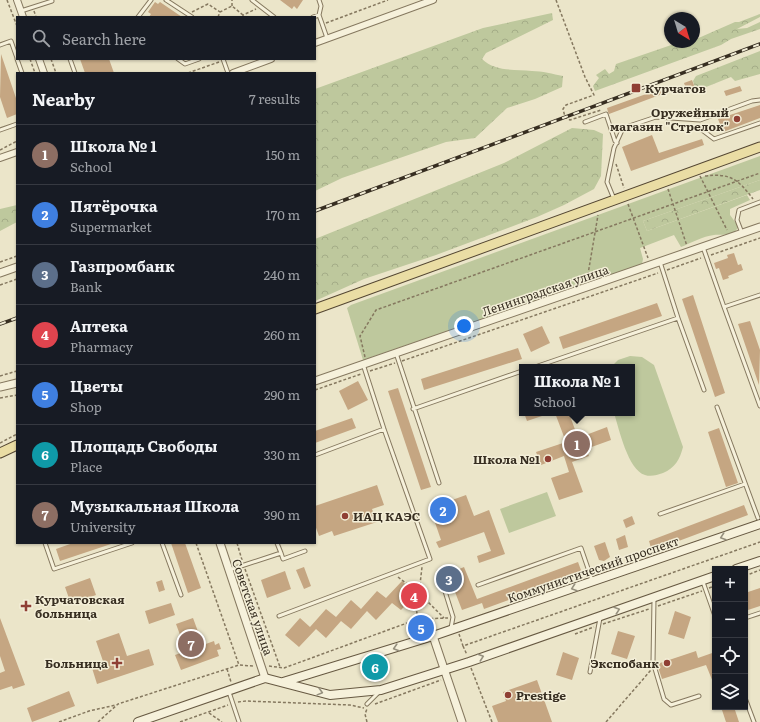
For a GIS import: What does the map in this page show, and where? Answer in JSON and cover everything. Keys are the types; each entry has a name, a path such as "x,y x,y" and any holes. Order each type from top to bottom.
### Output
{"main road":[{"path":"316,309 614,200 699,174 760,148"},
{"path":"0,453 16,445"},
{"name":"Коммунистический проспект","path":"282,682 451,630 759,521"},
{"path":"745,566 760,561"},
{"path":"138,722 265,678 330,695 381,690 445,674 469,667 600,616 712,577"}],"street":[{"path":"17,0 22,14"},
{"path":"316,43 431,0"},
{"path":"39,60 44,72"},
{"path":"236,72 268,60"},
{"path":"0,158 16,152"},
{"name":"Ленинградская улица","path":"316,381 760,227"},
{"path":"0,273 16,267"},
{"path":"0,386 16,383"},
{"name":"Советская улица","path":"220,544 265,678"},
{"path":"433,636 462,722"}],"lane":[{"path":"139,16 151,0"},
{"path":"166,0 190,16"},
{"path":"252,0 273,16"},
{"path":"319,0 321,6 320,15 327,38"},
{"path":"22,14 52,1"},
{"path":"316,16 320,15"},
{"path":"0,45 11,41 16,55"},
{"path":"18,60 22,72"},
{"path":"70,60 75,72"},
{"path":"179,60 185,64 195,60"},
{"path":"223,60 228,72"},
{"path":"614,200 607,182 617,142 623,128 656,117 700,120 752,101 760,100"},
{"path":"585,122 606,114 615,141 617,142"},
{"path":"702,130 714,139 760,123"},
{"path":"0,130 16,124"},
{"path":"742,234 737,220 740,210 760,202"},
{"path":"703,247 760,406"},
{"path":"660,262 704,390"},
{"path":"724,307 760,295"},
{"path":"544,364 678,318"},
{"path":"396,353 413,409 439,483"},
{"path":"279,616 430,559 384,429 366,372 365,363"},
{"path":"413,409 519,372"},
{"path":"717,407 759,521"},
{"path":"316,455 384,429"},
{"path":"660,514 745,484"},
{"path":"45,544 54,569 129,544"},
{"path":"162,544 180,595"},
{"path":"277,544 283,559 305,551"},
{"path":"478,585 581,548 593,581"},
{"path":"229,570 281,553"},
{"path":"438,572 453,617 451,630"},
{"path":"702,581 712,608"},
{"path":"654,597 653,662 664,699 672,705 699,696"},
{"path":"748,617 760,613"},
{"path":"590,672 600,616"},
{"path":"367,706 381,690"},
{"path":"228,691 239,722"},
{"path":"748,706 754,722"}],"path":[{"path":"7,0 16,23"},
{"path":"232,0 232,6 243,16 261,7"},
{"path":"323,24 388,0"},
{"path":"556,0 585,77 594,95 566,105 563,109 565,117 570,120 601,109 604,115"},
{"path":"187,14 208,4 220,12"},
{"path":"218,16 220,12 232,6"},
{"path":"30,60 35,72"},
{"path":"51,60 56,72"},
{"path":"191,72 223,60"},
{"path":"0,150 16,142"},
{"path":"613,156 650,265 663,272"},
{"path":"365,363 360,336 376,310 760,173"},
{"path":"731,237 699,174 728,176 738,181 756,204"},
{"path":"668,189 689,252"},
{"path":"583,298 600,205"},
{"path":"316,390 760,238"},
{"path":"0,262 16,256"},
{"path":"0,285 16,278"},
{"path":"0,376 16,371"},
{"path":"0,398 16,395"},
{"path":"0,443 16,435"},
{"path":"196,544 239,664"},
{"path":"237,544 280,667"},
{"path":"418,620 415,602 419,593 423,561"},
{"path":"748,575 760,570"},
{"path":"391,573 402,579 419,593 444,618"},
{"path":"568,636 712,587"},
{"path":"463,646 469,667 492,722"},
{"path":"59,722 89,711 118,704 239,664 252,666"},
{"path":"606,722 654,667"},
{"path":"238,702 246,701 367,706 445,674"},
{"path":"98,722 118,704"},
{"path":"367,706 365,714 367,722"},
{"path":"180,722 208,712 222,722"}],"green space":[{"path":"552,13 553,20 486,53 482,59 499,68 563,76 562,87 535,99 507,108 475,138 446,142 342,178 316,191 316,89 483,28"},
{"path":"760,14 760,17 737,29 747,28 760,22 760,29 731,39 721,45 595,91 593,86 599,78 596,75 605,69 609,74 614,71 616,64 664,48 700,48 700,37 735,22 739,22"},
{"path":"760,51 760,74 735,81 731,77 706,87 695,88 693,81 696,76"},
{"path":"572,128 594,130 603,134 601,176 594,189 537,217 436,255 364,279 316,301 316,239 504,163"},
{"path":"760,156 760,180 643,221 647,231 747,195 750,200 730,209 730,215 738,226 735,232 725,235 706,237 681,247 674,235 640,248 643,259 642,264 363,360 347,308 351,305"},
{"path":"760,180 760,190 647,231 643,221"},
{"path":"16,205 16,223 0,231 0,209"},
{"path":"630,356 642,357 654,365 683,447 679,459 674,466 663,473 650,476 639,472 625,448 615,416 635,416 635,364 614,364 618,360"},
{"path":"547,492 556,516 509,533 500,509"}],"building":[{"path":"280,0 303,0 297,9 294,6 292,9"},
{"path":"155,2 158,4 160,2 181,16 150,16 151,14 148,12"},
{"path":"1,54 16,98 16,114 7,118 0,97"},
{"path":"80,60 109,60 114,72 85,72"},
{"path":"692,80 695,88 687,91 684,83"},
{"path":"740,86 742,91 726,96 724,91"},
{"path":"663,88 665,93 609,114 608,112 607,108"},
{"name":"Оружейный магазин \"Стрелок\"","path":"760,105 760,118 723,132 718,119"},
{"path":"652,135 659,153 702,139 704,145 631,171 622,147"},
{"path":"734,253 738,265 741,264 743,270 728,276 729,278 723,280 719,268 716,269 714,263 728,258 727,255"},
{"path":"693,295 725,393 715,397 682,299"},
{"path":"657,303 662,316 563,349 559,337"},
{"path":"750,321 760,350 759,385 738,324"},
{"path":"542,326 550,343 531,352 523,334"},
{"path":"518,348 522,359 424,390 421,379"},
{"path":"358,381 368,400 348,410 339,391"},
{"path":"398,388 431,487 421,490 388,391"},
{"path":"525,416 542,416 527,421"},
{"name":"Школа №1","path":"556,416 570,416 578,438 607,427 611,440 586,449 589,456 572,462 583,492 559,500 551,478 569,472 564,456 541,465 536,452 566,442"},
{"path":"352,418 356,428 316,443 316,431"},
{"path":"719,428 738,483 726,487 708,432"},
{"name":"ИАЦ КАЭС","path":"377,485 384,505 372,509 377,522 334,536 332,531 319,536 316,528 316,506"},
{"path":"466,495 474,516 489,510 505,554 479,563 477,556 491,551 484,532 439,548 436,542 441,540 430,508"},
{"path":"744,505 748,515 652,551 649,541"},
{"path":"632,516 635,524 626,528 623,520"},
{"path":"625,535 628,547 619,550 616,539"},
{"path":"605,542 610,557 604,561 599,560 594,546"},
{"path":"70,544 111,544 60,561 56,549"},
{"path":"171,544 185,544 201,588 188,593"},
{"path":"578,562 582,573 484,609 482,603 462,610 448,574 464,567 477,599"},
{"path":"304,567 311,586 304,589 296,570"},
{"path":"285,571 291,589 267,598 261,580"},
{"path":"90,578 96,595 71,604 65,587"},
{"path":"162,580 165,590 159,592 156,582"},
{"path":"402,581 416,594 401,610 392,603 376,620 367,611 351,629 341,621 326,638 316,629 299,647 285,635 300,618 310,627 326,609 336,617 351,600 361,609 377,591 386,598"},
{"path":"760,588 760,606 748,610 748,592"},
{"path":"171,603 175,615 149,624 145,611"},
{"path":"675,611 691,617 684,639 668,634"},
{"path":"0,618 25,685 13,689 12,686 0,690 0,673 5,671 0,656"},
{"path":"193,618 203,645 214,641 215,645 219,643 221,649 217,650 219,656 181,670 175,655 186,651 176,624"},
{"path":"618,631 635,636 627,659 611,654"},
{"path":"119,633 127,656 149,649 154,665 97,684 92,668 104,664 96,641"},
{"path":"696,651 698,658 712,653 712,680 706,665 662,679 657,664"},
{"path":"563,652 579,658 572,680 556,675"},
{"path":"537,680 552,722 498,722 492,706 506,701 503,692"},
{"path":"69,691 75,706 32,722 27,708"},
{"path":"722,710 735,710 739,722 726,722"}],"railway":[{"path":"316,211 760,44"},
{"path":"0,324 16,318"}],"place":[{"name":"Курчатов","path":"636,88"},
{"name":"Оружейный магазин \"Стрелок\"","path":"737,119"},
{"name":"Школа № 1","path":"577,444"},
{"name":"Школа №1","path":"548,459"},
{"name":"Пятёрочка","path":"443,510"},
{"name":"ИАЦ КАЭС","path":"345,516"},
{"name":"Газпромбанк","path":"449,579"},
{"name":"Аптека","path":"414,596"},
{"name":"Курчатовская больница","path":"26,606"},
{"name":"Цветы","path":"421,628"},
{"name":"Музыкальная Школа","path":"191,644"},
{"name":"Больница","path":"117,663"},
{"name":"Экспобанк","path":"667,663"},
{"name":"Площадь Свободы","path":"375,667"},
{"name":"Prestige","path":"508,695"}]}
